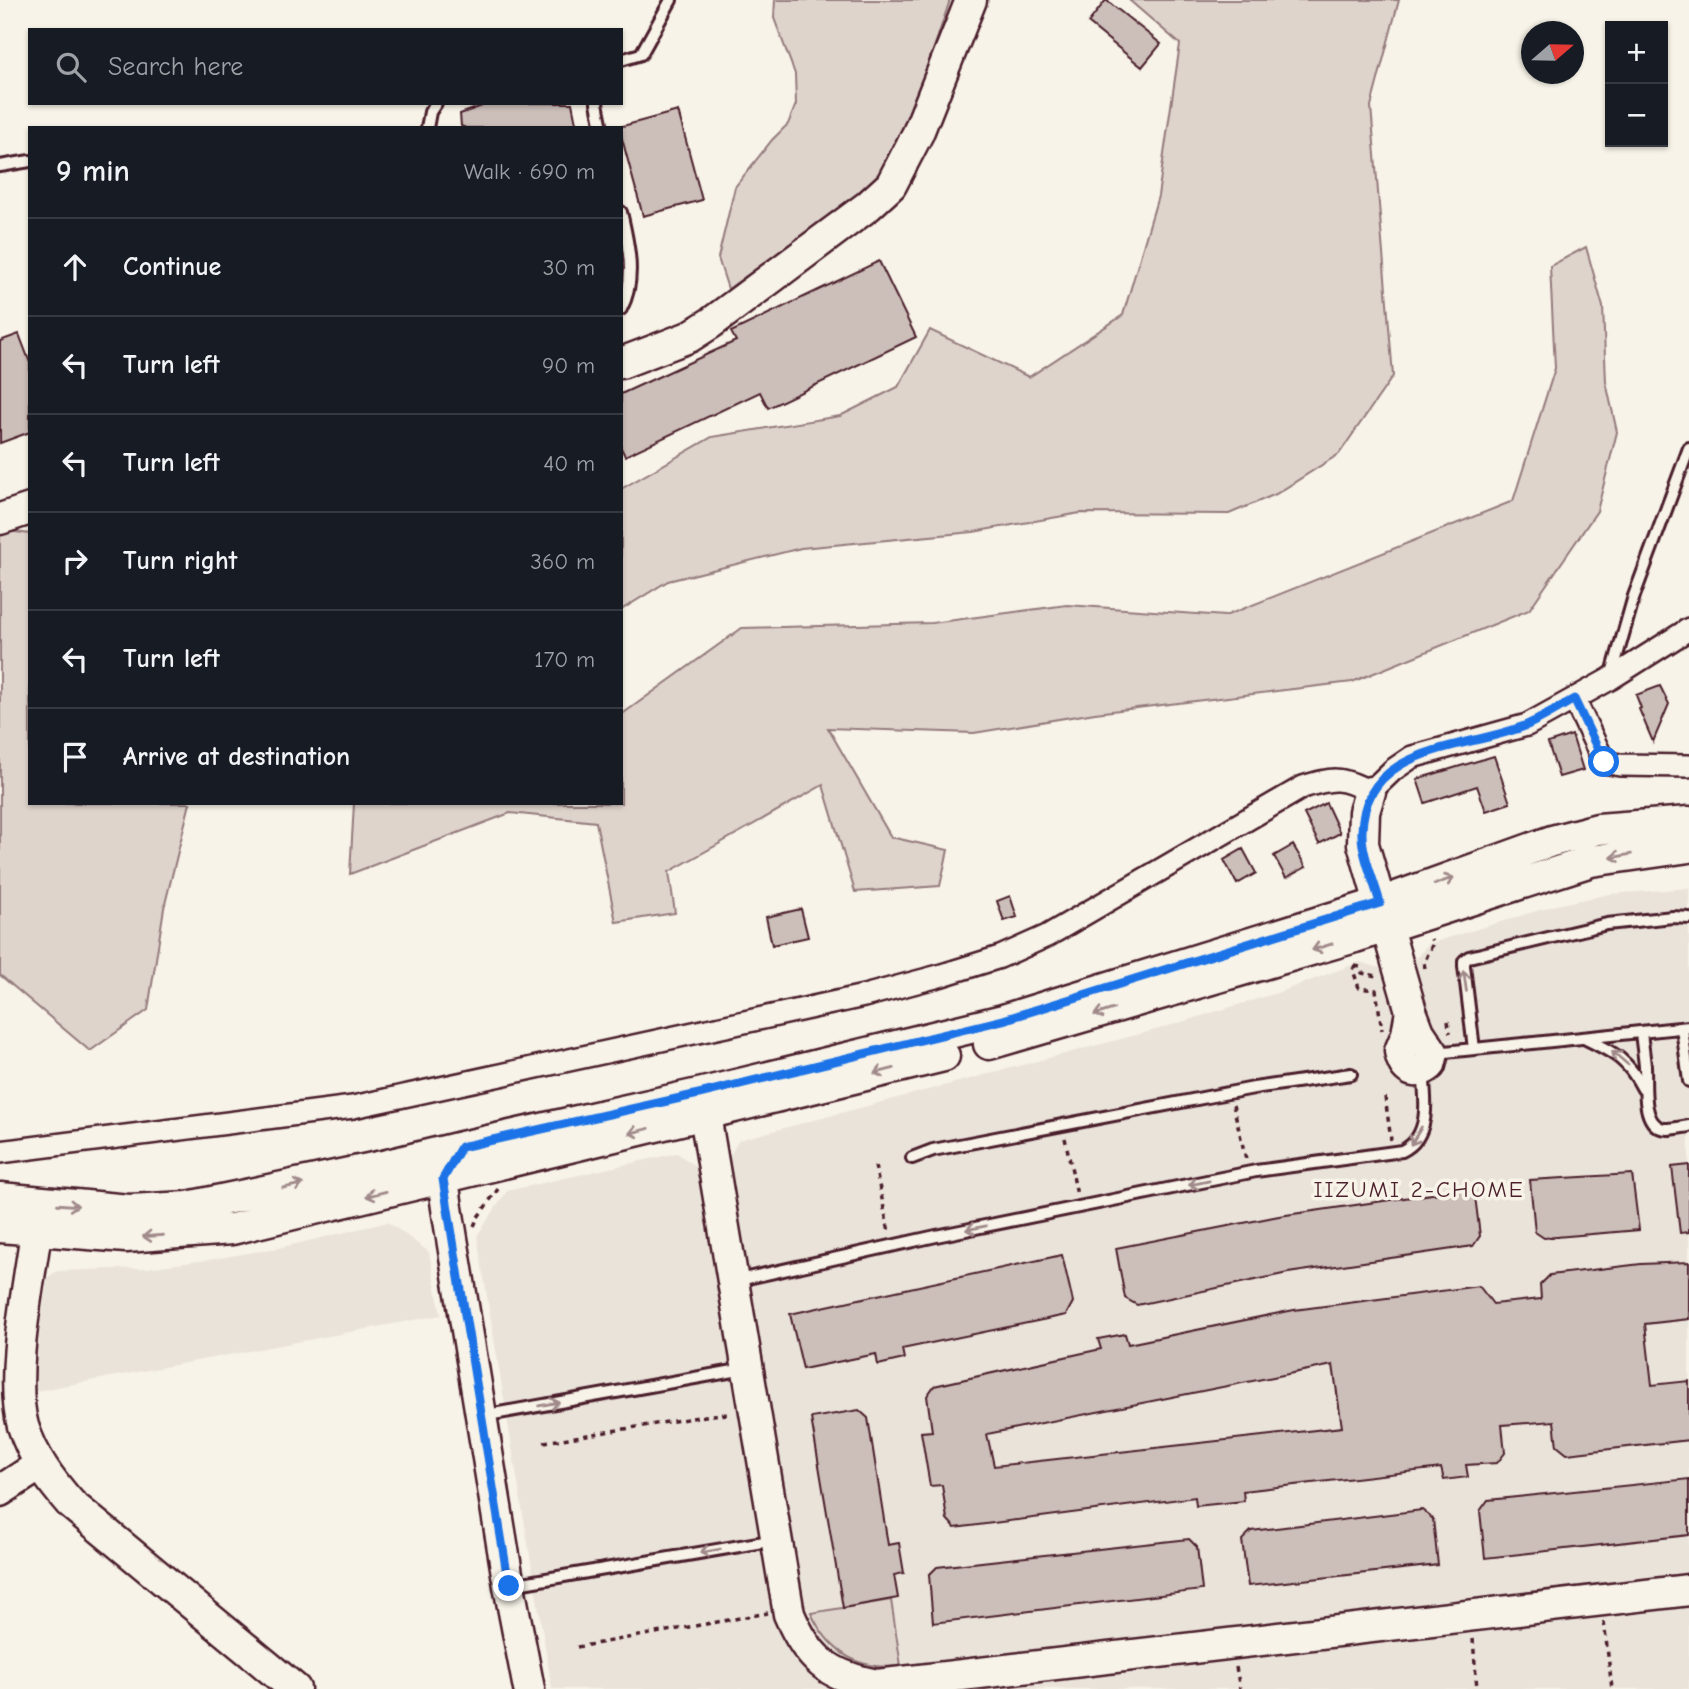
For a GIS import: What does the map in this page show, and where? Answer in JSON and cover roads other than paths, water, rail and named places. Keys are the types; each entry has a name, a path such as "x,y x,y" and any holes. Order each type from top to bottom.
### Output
{"street":[{"path":"623,362 689,337 711,323 868,206 891,185 918,133 971,0"},
{"path":"0,519 28,510"},
{"path":"1437,1048 1413,1072 1407,1069 1401,1058 1400,1051 1407,1034 1411,1011 1363,844 1362,831 1370,792 1393,770 1412,757 1527,725 1610,679 1689,629"},
{"path":"1574,699 1604,762 1620,765 1689,766"},
{"path":"0,1152 353,1107 723,1028 914,983 1000,957 1047,936 1303,787 1326,779 1339,780 1370,792"},
{"path":"0,1227 126,1237 232,1229 443,1179 1014,1038 1383,914 1552,841 1598,829 1689,822"},
{"path":"0,1198 130,1210 188,1207 383,1166 703,1093 1003,1020 1383,914 1591,862 1689,847"},
{"path":"705,1115 789,1614 799,1636 815,1659 837,1674 877,1685 1689,1590"},
{"path":"461,1147 443,1179 509,1586 529,1689"},
{"path":"383,1166 419,1168 443,1179"},
{"path":"36,1231 18,1383 23,1424 40,1465 71,1504 295,1689"},
{"path":"0,1491 40,1465"}],"lane":[{"path":"623,59 641,54 671,0"},
{"path":"423,126 435,105"},
{"path":"597,105 602,126"},
{"path":"0,166 28,161"},
{"path":"623,220 629,245 629,279 623,306"},
{"path":"1610,679 1634,596 1689,448"},
{"path":"1474,1049 1464,966 1464,961 1469,957 1608,924 1674,917 1689,918"},
{"path":"734,1281 936,1236 1256,1171 1402,1151 1415,1142 1423,1126 1437,1048 1474,1049 1686,1027 1689,1081"},
{"path":"1641,1032 1645,1068 1644,1093"},
{"path":"1584,1038 1606,1047 1621,1058 1636,1076 1653,1124 1662,1129 1689,1126"},
{"path":"912,1158 933,1150 1230,1093 1351,1074"},
{"path":"482,1416 749,1368"},
{"path":"509,1586 777,1539"}],"district":[{"name":"IIZUMI 2-CHOME","path":"1419,1189"}]}
